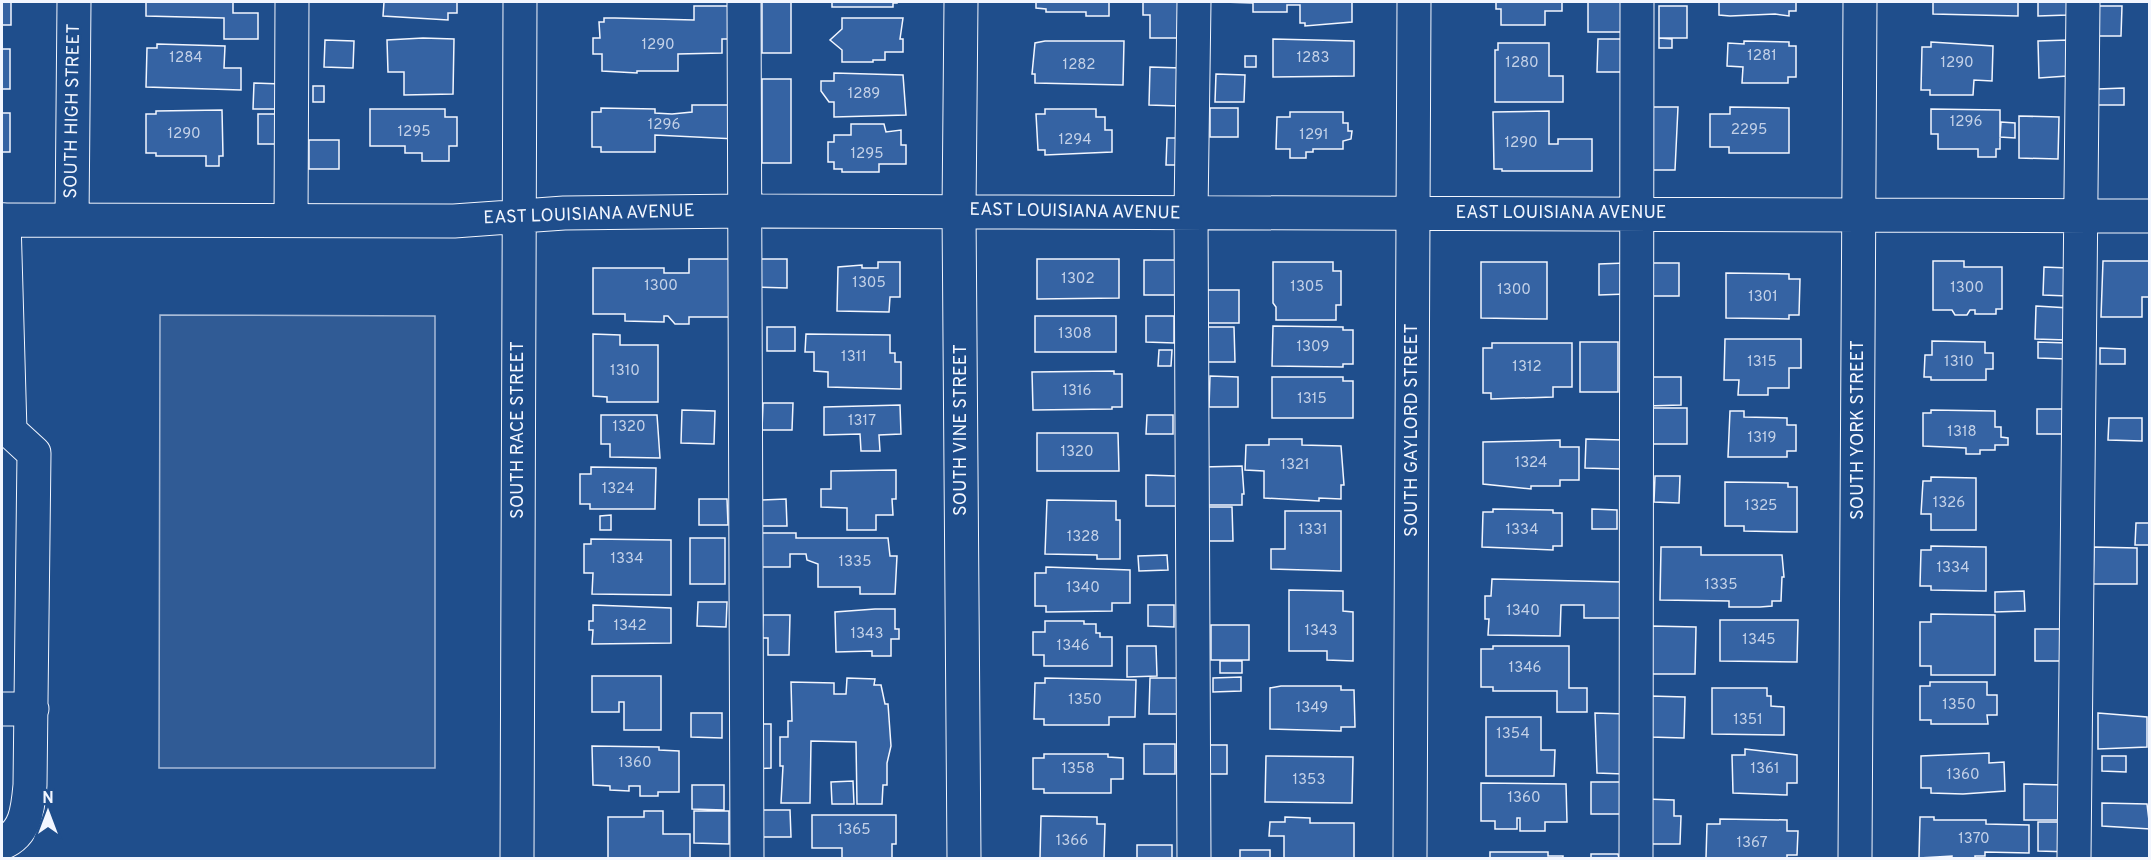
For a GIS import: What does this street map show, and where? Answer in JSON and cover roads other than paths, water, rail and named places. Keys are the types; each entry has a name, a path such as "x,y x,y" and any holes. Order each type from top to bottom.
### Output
{"street":[{"name":"SOUTH HIGH STREET","path":"72,219 74,2"},
{"path":"291,220 292,2"},
{"name":"SOUTH RACE STREET","path":"517,858 520,2"},
{"path":"744,2 747,858"},
{"name":"SOUTH VINE STREET","path":"961,2 959,211 964,858"},
{"path":"1194,2 1191,213 1194,858"},
{"name":"SOUTH GAYLORD STREET","path":"1410,858 1414,2"},
{"path":"1636,858 1637,2"},
{"name":"SOUTH YORK STREET","path":"1856,858 1860,2"},
{"path":"2074,858 2083,2"},
{"name":"EAST LOUISIANA AVENUE","path":"3,219 454,220 564,213 744,211 1859,213 2150,216"},
{"path":"2,843 13,839 22,827 28,810 32,752 17,709 33,453 10,431 3,219"}]}
